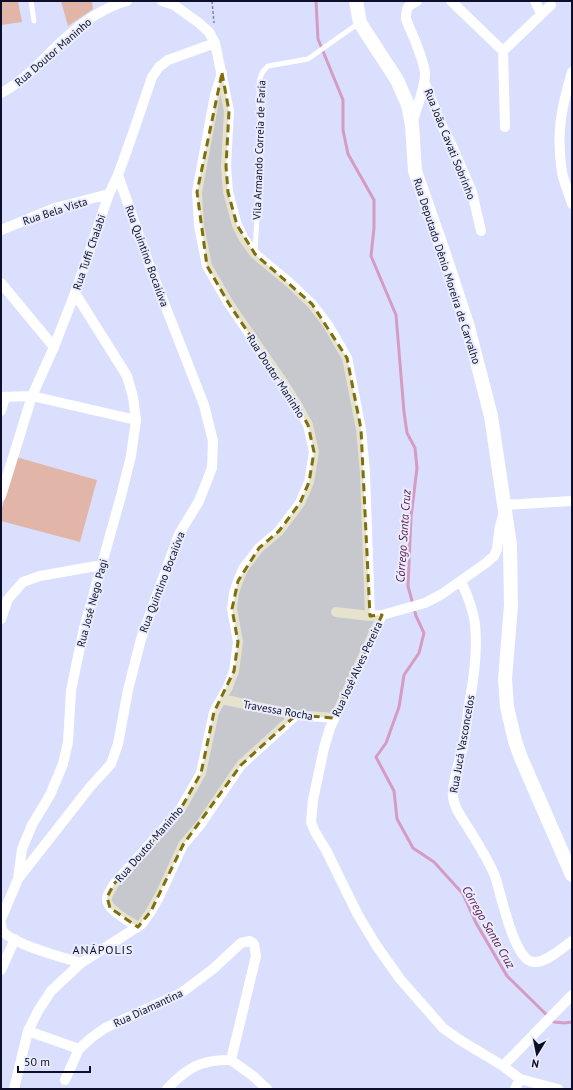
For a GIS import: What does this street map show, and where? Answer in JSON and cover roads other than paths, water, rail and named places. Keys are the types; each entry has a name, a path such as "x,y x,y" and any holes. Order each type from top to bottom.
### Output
{"street":[{"name":"Rua Doutor Maninho","path":"1,93 16,84 61,43 94,16 106,9 127,1"},
{"path":"162,1 174,5 199,23 208,32 215,43 222,72"},
{"name":"Rua Deputado Dênio Moreira de Carvalho","path":"356,1 360,23 397,80 408,105 412,125 416,171 468,327 490,416 510,545 511,605 505,679 507,707 515,742 521,758 572,875"},
{"path":"412,125 425,73 406,19 408,6 417,1"},
{"path":"451,1 503,51 505,127"},
{"path":"535,1 541,14"},
{"path":"503,51 551,5"},
{"name":"Rua Tuffi Chalabi","path":"1,496 32,396 54,347 75,293 109,194 118,175 152,77 159,67 168,60 215,43"},
{"name":"Rua Doutor Maninho","path":"138,927 110,908 107,902 107,897 114,884 180,810 194,789 202,773 214,712 228,687 234,671 238,642 232,609 234,593 238,581 243,569 259,548 279,531 300,503 309,482 314,452 308,425 297,405 229,304 207,266 199,226 197,192 215,95 222,72"},
{"name":"Rua José Alves Pereira","path":"222,72 229,111 226,166 228,192 238,225 244,239 255,254 290,283 312,304 328,325 347,358 361,429 365,473 370,616 382,615 334,718 324,748 313,800 311,822 314,832 326,850 358,915 400,980 443,1028 503,1066 520,1079 558,1089"},
{"path":"572,72 561,114 558,138 563,173 572,204"},
{"name":"Rua João Cavati Sobrinho","path":"424,81 442,126 472,192 481,231"},
{"name":"Rua Quintino Bocaiúva","path":"18,879 90,787 110,764 118,744 128,690 141,640 179,534 199,501 212,468 213,441 204,405 153,274 118,175"},
{"name":"Rua Bela Vista","path":"1,230 55,208 109,194"},
{"path":"1,283 54,347"},
{"name":"Rua José Nego Pagi","path":"1,919 18,879 22,849 32,825 50,795 63,764 68,742 71,691 84,628 121,496 131,456 136,420 133,397 127,376 75,293"},
{"path":"1,411 3,397 32,396 136,420"},
{"path":"382,615 424,603 442,594 494,556 497,549 504,508 572,501"},
{"path":"1,619 8,599 23,582 40,576 102,564"},
{"name":"Rua Jucá Vasconcelos","path":"461,581 470,602 475,623 475,646 472,688 464,744 453,786 452,796 456,809 495,876 507,920 525,957 529,961 543,961 572,941"},
{"path":"336,612 370,616"},
{"name":"Travessa Rocha","path":"221,698 296,715 334,718"},
{"path":"14,1089 28,1031 38,1011 51,991 81,963 138,927 151,911 160,895 183,845 200,825 241,765 296,715"},
{"path":"1,924 2,930 8,936 38,950 81,963"},
{"path":"1,970 16,939"},
{"name":"Rua Diamantina","path":"65,1080 79,1049 105,1028 181,994 213,969 241,943 250,941 254,944 256,956 231,1060"},
{"path":"503,1066 572,995"},
{"path":"28,1031 79,1049"},
{"path":"167,1089 182,1074 193,1066 220,1060 231,1060 254,1076 267,1089"},
{"path":"515,1089 520,1079"}],"lane":[{"path":"31,1 34,21"},
{"name":"Vila Armando Correia de Faria","path":"255,254 260,162 260,88 263,70 268,66 308,59 360,23"}],"waterway":[{"name":"Córrego Santa Cruz","path":"316,1 318,39 343,100 343,130 348,154 374,200 374,228 371,256 396,315 404,412 407,433 415,448 417,468 411,517 408,586 416,616 424,633 419,653 404,675 399,707 386,743 376,757 394,791 397,819 413,848 434,862 463,894 476,923 507,976 554,1022 572,1022"}],"district":[{"name":"ANÁPOLIS","path":"103,949"}]}
